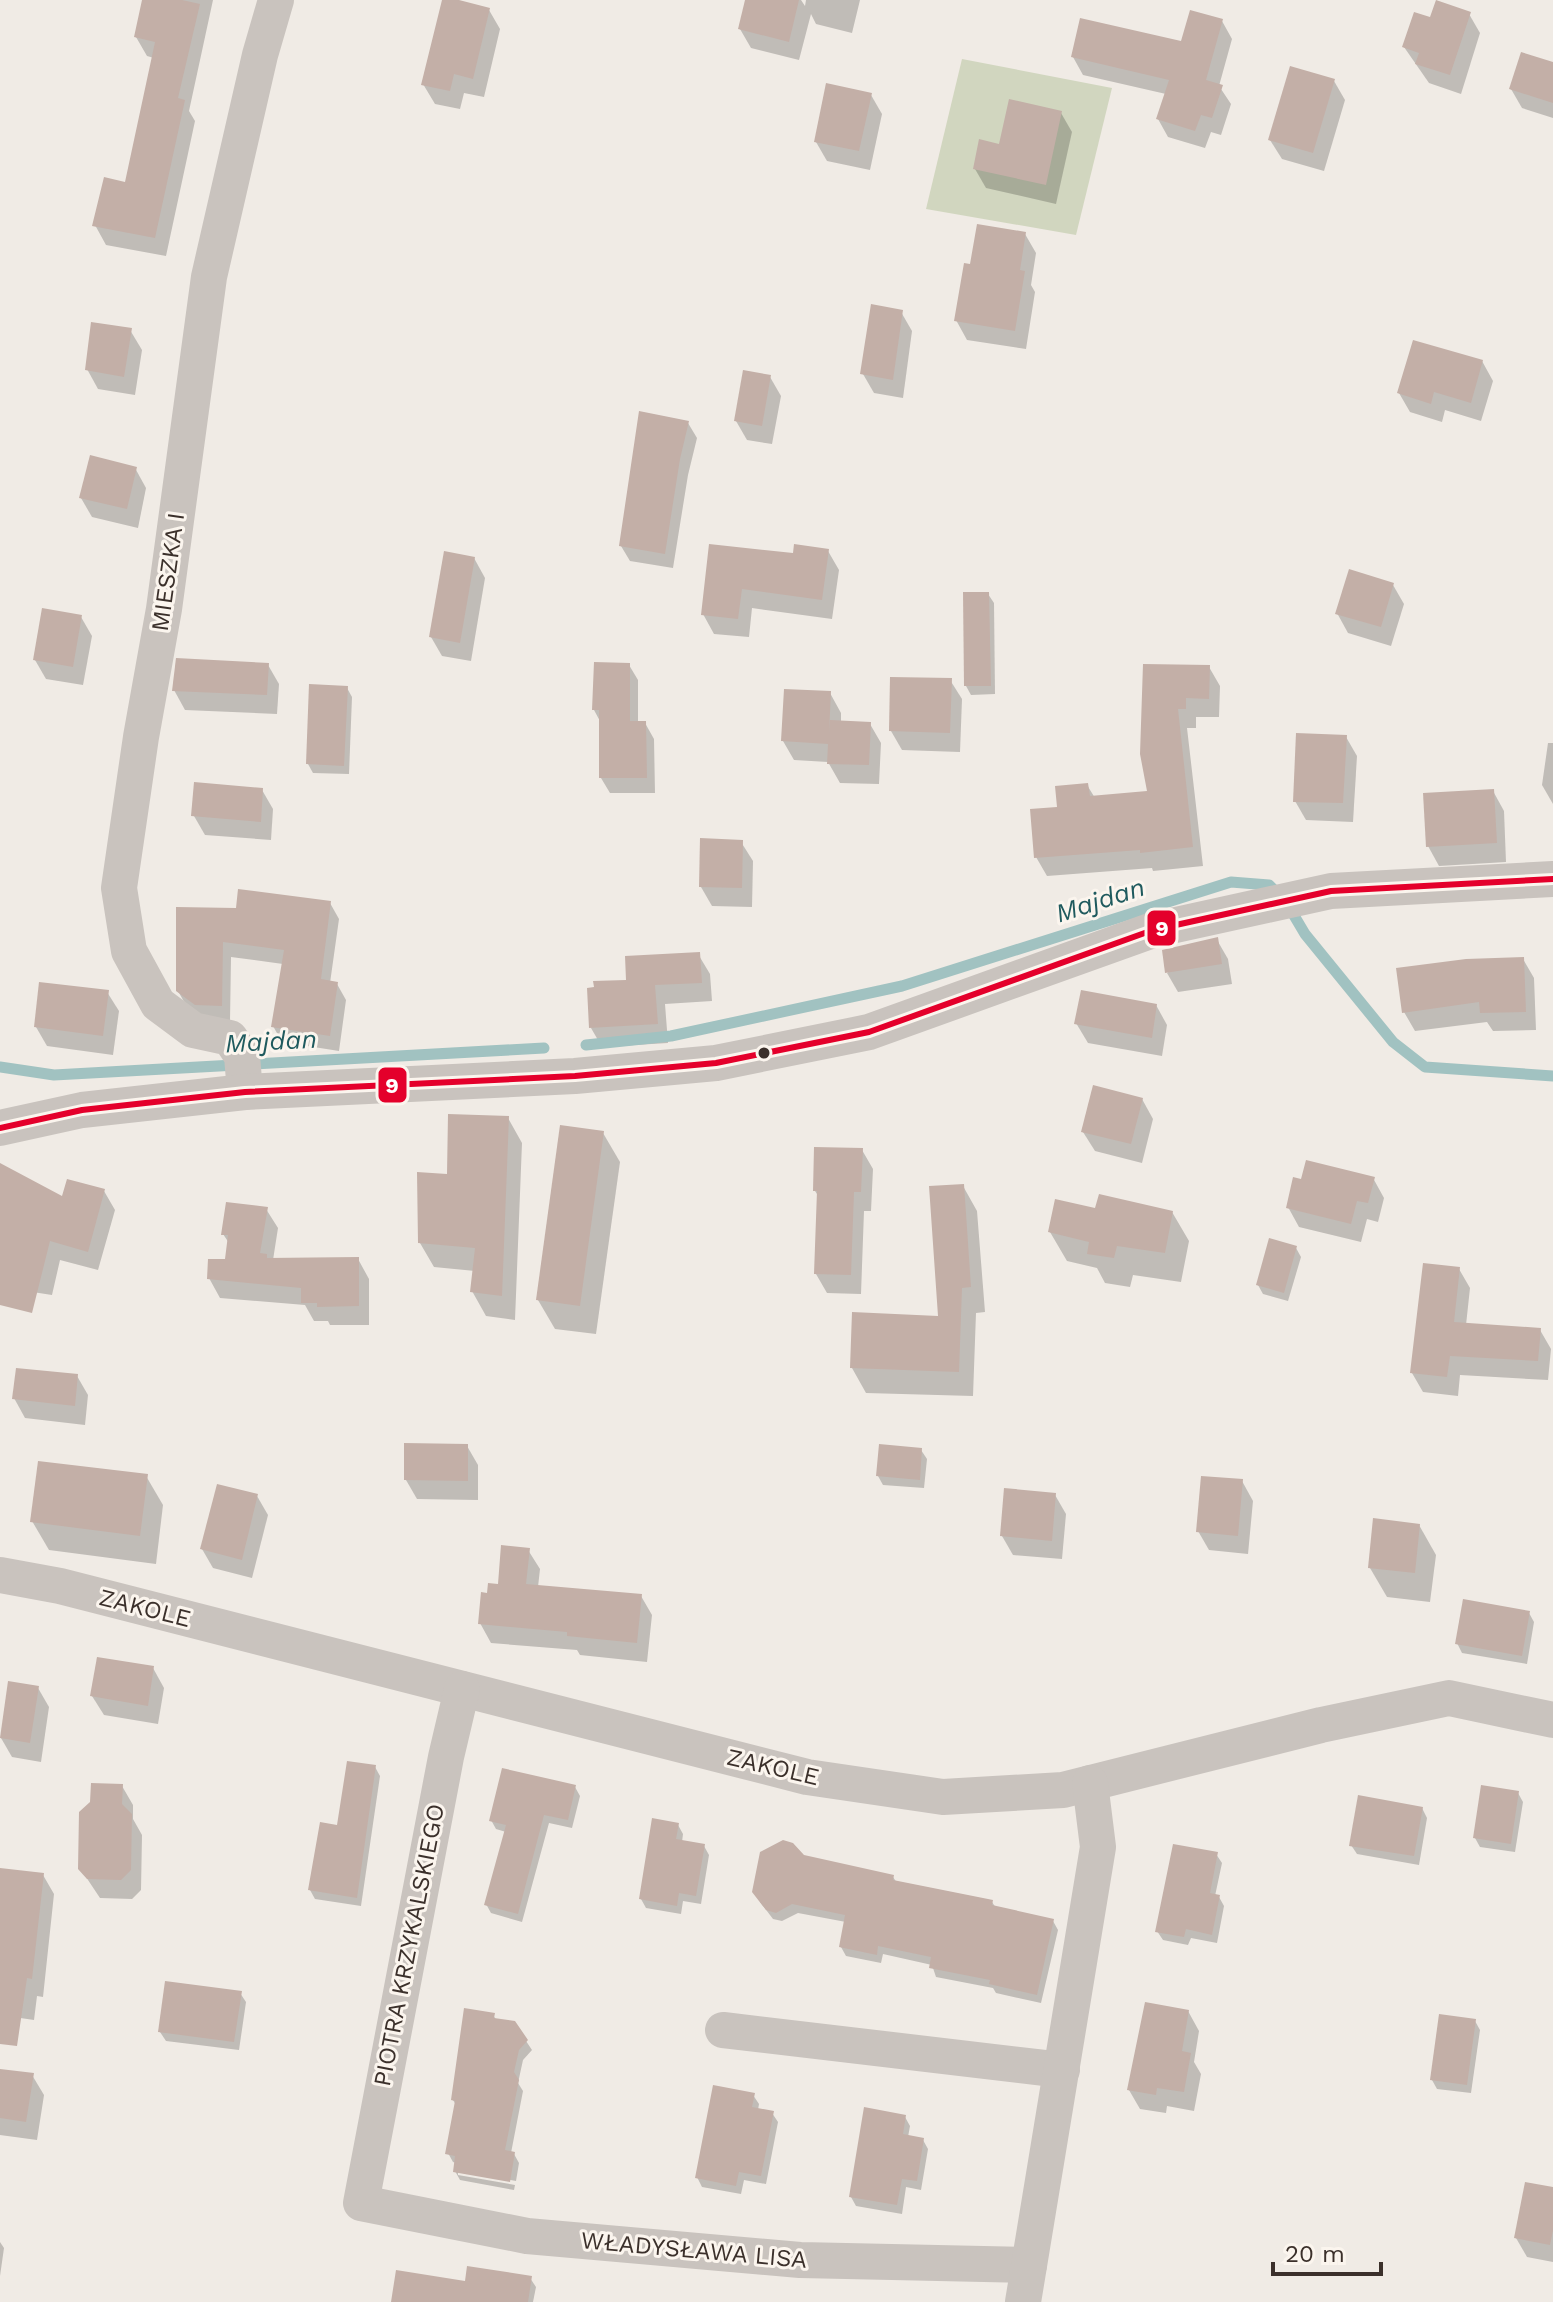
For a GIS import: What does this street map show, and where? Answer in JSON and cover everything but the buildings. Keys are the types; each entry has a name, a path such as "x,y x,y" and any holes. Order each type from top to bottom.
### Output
{"street":[{"name":"MIESZKA I","path":"244,1076 230,1038 193,1030 158,1004 129,951 119,888 164,609 209,277 260,55 276,0"},
{"path":"0,1128 244,1076 575,1076 716,1063 869,1032 1153,930 1331,891 1553,879"},
{"name":"ZAKOLE","path":"0,1575 60,1586 822,1780 943,1797 1063,1790 1321,1725 1449,1698 1553,1720"},
{"name":"PIOTRA KRZYKALSKIEGO","path":"361,2203 446,1757 462,1689"},
{"path":"1023,2302 1098,1847 1090,1783"},
{"path":"723,2030 1062,2070"},
{"name":"WŁADYSŁAWA LISA","path":"361,2203 527,2236 800,2260 1029,2265"}],"green space":[{"path":"962,59 1112,88 1076,235 926,209"}],"waterway":[{"name":"Majdan","path":"586,1045 671,1036 902,986 1231,882 1269,885 1278,894"},
{"name":"Majdan","path":"1289,907 1305,934 1393,1042 1425,1067 1553,1076"},
{"name":"Majdan","path":"0,1067 54,1075 544,1048"}],"transit line":[{"name":"9","path":"0,1128 82,1110 245,1092 575,1076 716,1063 869,1032 1153,930 1331,891 1553,879"}]}
